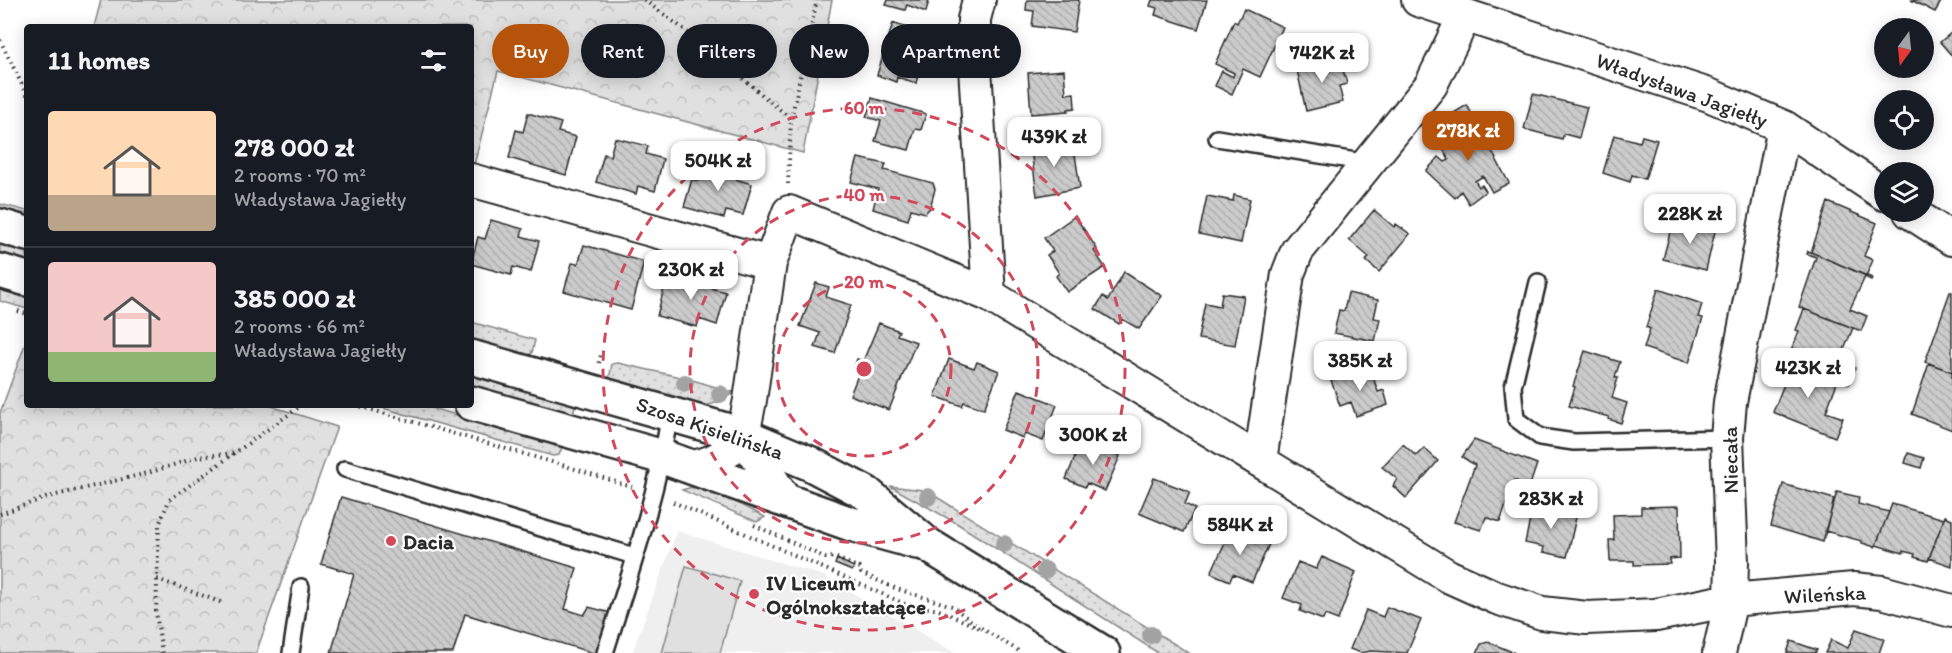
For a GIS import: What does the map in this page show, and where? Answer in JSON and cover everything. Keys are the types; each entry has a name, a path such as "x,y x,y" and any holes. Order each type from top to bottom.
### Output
{"street":[{"path":"979,0 974,19 974,51 989,295"},
{"name":"Władysława Jagiełły","path":"1418,0 1709,95 1784,127 1874,187"},
{"path":"1260,461 1288,274 1297,251 1431,85 1465,15"},
{"name":"Niecała","path":"1719,653 1731,600 1732,562 1727,438 1730,402 1784,127"},
{"path":"474,181 770,263"},
{"path":"678,462 712,463 730,450 743,435 770,263 789,212 989,295 1448,576 1497,598 1542,613 1587,618 1656,615 1731,600"},
{"path":"1925,222 1952,240"},
{"path":"0,226 24,233"},
{"path":"0,271 24,278"},
{"name":"Szosa Kisielińska","path":"474,358 670,412 743,435 809,463 866,493 928,545 1103,653"},
{"name":"Szosa Kisielińska","path":"474,404 678,462 851,524 928,545"},
{"path":"743,435 784,499"},
{"name":"Wileńska","path":"1731,600 1854,589 1882,592 1952,611"}],"lane":[{"path":"1217,138 1368,163"},
{"path":"1538,282 1513,387 1516,419 1540,436 1574,442 1727,438"},
{"path":"605,653 653,494 678,462 670,412"},
{"path":"345,469 634,556"},
{"path":"291,653 301,587"}],"path":[{"path":"644,0 685,30 791,119"},
{"path":"789,212 788,161 791,119 817,0"},
{"path":"0,40 24,89"},
{"path":"162,653 156,612 159,525 169,500 298,408"},
{"path":"366,408 569,466 653,494 712,517 906,604 939,610 982,629"},
{"path":"0,514 48,497 148,473 198,457 236,453"},
{"path":"744,521 826,558 834,557 860,568 861,573 897,589 952,606 982,629 1022,653"},
{"path":"157,579 224,603"},
{"path":"885,613 890,605"}],"shaded area":[{"name":"IV Liceum Ogólnokształcące","path":"677,531 824,576 955,653 632,653"}],"green space":[{"path":"101,0 832,0 827,24 789,24 789,78 817,78 803,153 524,78 569,78 569,24 492,24 492,78 496,78 474,165 474,24 95,24"},
{"path":"0,204 24,210 24,217 0,210"},
{"path":"0,240 24,246 24,263 0,257"},
{"path":"0,288 24,294 24,308 0,301"},
{"path":"474,323 535,340 532,353 527,356 474,342"},
{"path":"24,347 24,408 277,408 337,427 256,653 0,653 0,413"},
{"path":"618,363 689,379 733,392 723,401 705,406 609,379 612,364"},
{"path":"474,372 576,402 573,414 474,389"},
{"path":"383,408 432,408 563,445 559,455 553,456"},
{"path":"696,486 711,489 765,517 757,522 682,490"},
{"path":"890,486 923,490 935,496 1189,653 1158,653 958,524"},
{"path":"686,566 740,581 720,653 662,653"}],"building":[{"path":"888,0 929,0 926,12 907,5 905,10 886,5"},
{"path":"1027,0 1079,0 1074,32 1032,26 1034,11 1026,10"},
{"path":"1152,0 1207,0 1198,29 1155,15 1157,8 1150,6"},
{"path":"1911,0 1942,0 1935,12"},
{"path":"1244,9 1283,27 1260,77 1243,69 1232,94 1215,86 1222,71 1233,77 1234,73 1215,64 1234,21 1237,23"},
{"path":"1952,32 1952,56 1940,42"},
{"path":"1340,58 1347,84 1339,86 1343,102 1306,111 1297,70"},
{"path":"881,62 881,76 877,75"},
{"path":"1064,70 1066,94 1074,93 1075,108 1068,109 1068,111 1031,114 1028,73"},
{"path":"885,78 897,78 896,82"},
{"path":"900,78 917,78 916,83"},
{"path":"1533,94 1587,107 1579,138 1564,134 1562,139 1524,129"},
{"path":"872,98 926,114 921,130 915,129 909,150 875,141 881,121 866,117"},
{"path":"1467,105 1509,183 1492,192 1483,176 1475,181 1486,191 1469,204 1461,191 1455,198 1426,171 1439,157 1445,162 1449,160 1443,149 1464,138 1452,114"},
{"path":"528,113 561,123 558,132 576,137 566,175 509,158 516,130 523,132"},
{"path":"1614,135 1640,142 1642,136 1657,140 1645,179 1632,175 1630,182 1603,173"},
{"path":"615,138 648,146 646,154 663,159 655,191 638,186 636,194 596,182 604,154 610,156"},
{"path":"1056,138 1058,151 1074,148 1080,188 1037,196 1030,142"},
{"path":"858,158 886,164 884,170 933,183 935,189 930,208 925,213 911,209 908,220 873,209 878,189 851,182"},
{"path":"704,162 737,172 735,179 752,184 743,215 726,211 724,218 684,207 692,179 699,181"},
{"path":"1234,195 1250,199 1241,243 1199,234 1207,196 1233,201"},
{"path":"1828,202 1877,223 1864,256 1873,260 1866,276 1811,252"},
{"path":"1374,210 1394,227 1396,224 1410,234 1379,272 1366,261 1369,257 1349,240"},
{"path":"1075,216 1097,249 1094,251 1105,267 1067,292 1056,276 1059,273 1047,255 1053,251 1044,238"},
{"path":"491,220 523,229 521,236 539,241 531,272 513,267 511,275 474,265 478,237 485,239"},
{"path":"1673,221 1698,228 1699,223 1716,227 1706,270 1663,259"},
{"path":"584,245 644,262 631,310 564,291 572,263 578,264"},
{"path":"1808,251 1872,278 1871,280 1865,277 1850,309 1867,316 1861,331 1799,307 1816,257 1807,254"},
{"path":"677,271 709,280 707,287 726,292 717,325 699,319 697,327 657,316 664,288 671,290"},
{"path":"1124,272 1162,296 1139,329 1122,319 1119,324 1095,309 1103,296 1108,300"},
{"path":"816,283 829,287 826,297 851,305 835,353 815,347 820,333 800,326"},
{"path":"1658,289 1702,304 1698,317 1703,318 1689,363 1644,348 1650,329 1646,327"},
{"path":"1950,292 1952,292 1952,372 1925,362"},
{"path":"1222,293 1244,296 1235,345 1198,339 1205,303 1220,306"},
{"path":"1348,293 1378,300 1374,318 1380,319 1375,341 1334,333 1339,310 1344,311"},
{"path":"1804,309 1853,328 1839,362 1855,368 1849,384 1787,361 1799,331 1796,330"},
{"path":"879,323 899,331 897,335 916,342 889,410 850,395 860,370 854,368 857,359 863,361"},
{"path":"1585,351 1620,362 1612,398 1627,403 1621,423 1608,419 1609,417 1569,406"},
{"path":"949,359 974,368 977,362 999,371 984,409 964,402 962,406 935,396"},
{"path":"1790,361 1838,380 1826,412 1843,418 1835,437 1773,412"},
{"path":"1929,363 1952,372 1952,430 1912,414"},
{"path":"1370,367 1378,392 1384,390 1388,405 1356,416 1351,402 1340,406 1331,380"},
{"path":"1019,390 1057,405 1043,441 1025,434 1023,438 1003,430"},
{"path":"1082,440 1120,456 1105,491 1087,483 1085,487 1066,479"},
{"path":"1474,440 1537,464 1529,488 1515,480 1500,522 1486,517 1481,530 1454,522 1475,465 1462,457"},
{"path":"1403,444 1416,456 1424,448 1438,461 1406,498 1393,486 1397,479 1382,467"},
{"path":"1908,453 1924,458 1921,468 1905,463"},
{"path":"1154,478 1190,492 1185,504 1195,509 1184,532 1139,513"},
{"path":"1783,484 1834,499 1823,542 1771,526"},
{"path":"1837,492 1859,497 1858,504 1889,512 1875,547 1825,531"},
{"path":"341,497 577,568 565,609 584,615 589,607 611,613 599,653 465,614 453,653 331,653 354,574 321,564"},
{"path":"1892,504 1944,519 1928,561 1914,557 1915,554 1876,545"},
{"path":"1533,505 1577,513 1567,557 1543,552 1544,547 1525,543"},
{"path":"1679,506 1680,558 1669,559 1670,564 1634,565 1634,561 1610,561 1609,540 1614,540 1613,515 1641,514 1641,507"},
{"path":"1945,516 1952,519 1952,566 1929,558"},
{"path":"1232,527 1269,544 1252,582 1233,574 1230,581 1211,573"},
{"path":"1322,557 1356,572 1338,620 1325,615 1323,620 1300,611 1302,605 1283,598 1298,562 1316,569"},
{"path":"837,559 854,567 852,571 835,564"},
{"path":"1387,607 1421,620 1407,653 1371,651 1361,653 1350,649 1366,610 1383,617"},
{"path":"1856,629 1884,639 1879,653 1825,653 1831,640 1848,648"},
{"path":"1791,641 1817,650 1815,653 1787,653"},
{"path":"1488,642 1515,653 1477,653 1481,644"}],"place":[{"name":"Dacia","path":"391,541"},
{"name":"IV Liceum Ogólnokształcące","path":"754,594"}]}
